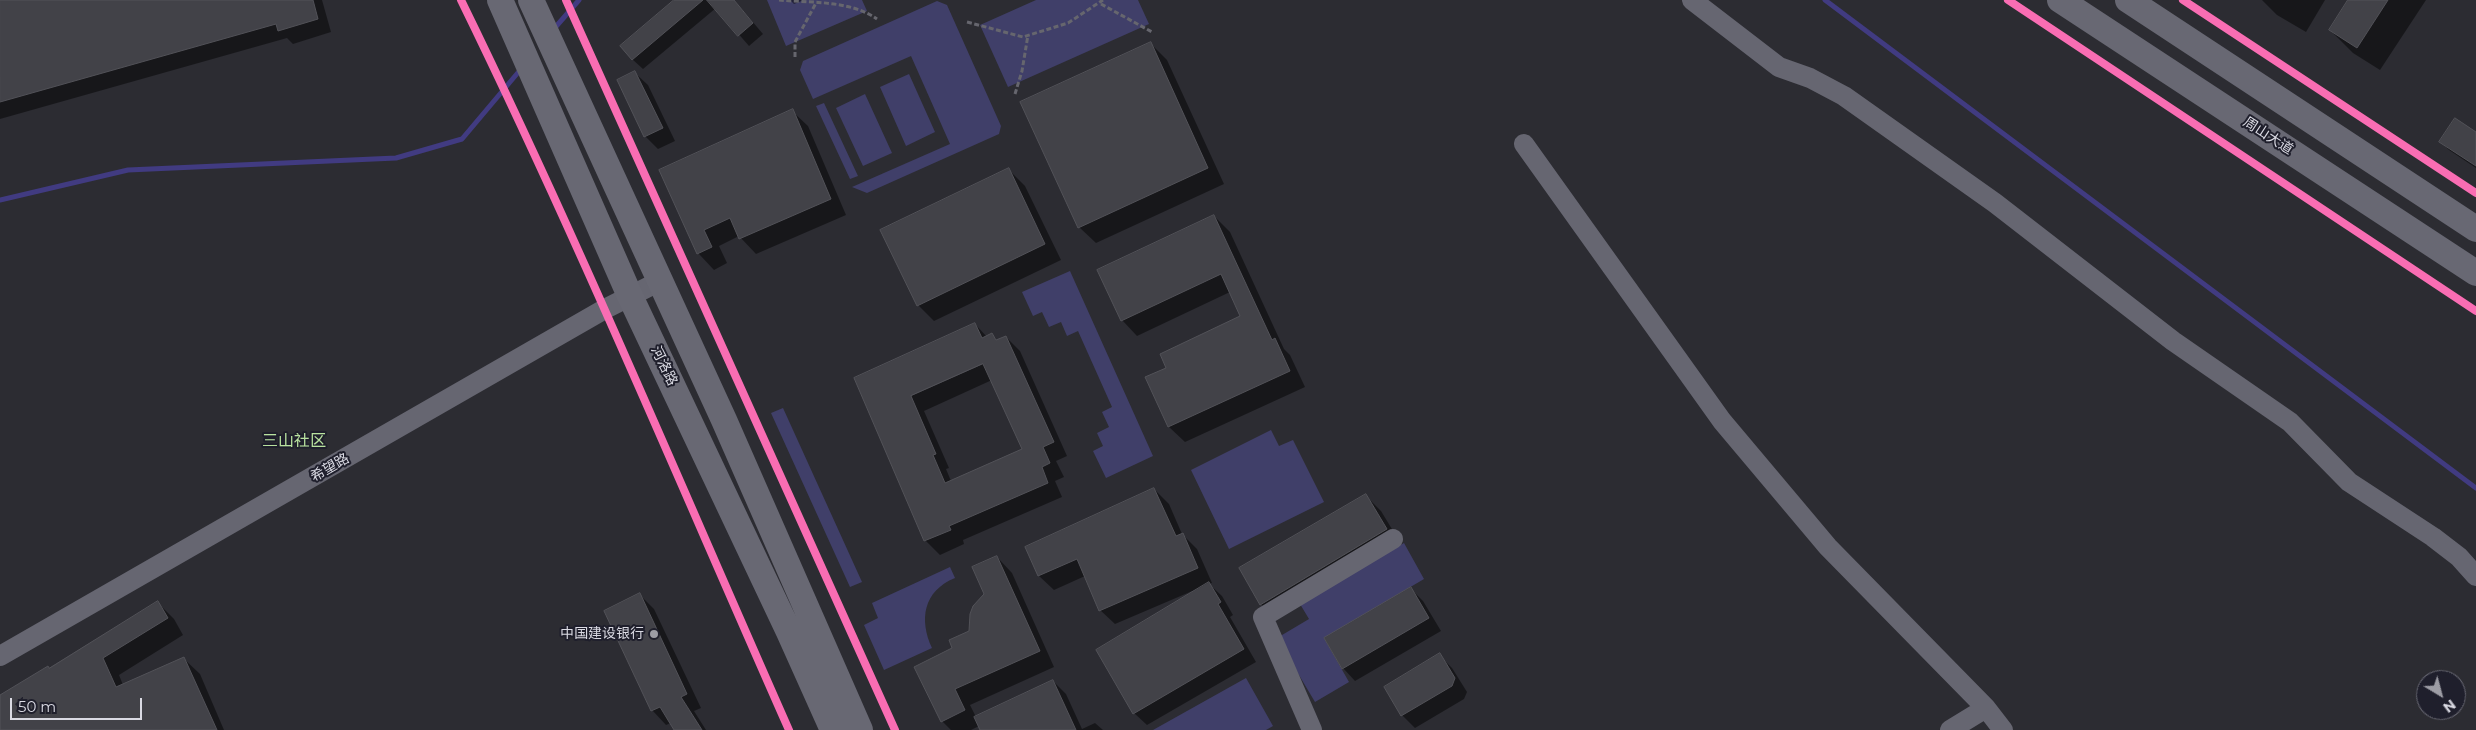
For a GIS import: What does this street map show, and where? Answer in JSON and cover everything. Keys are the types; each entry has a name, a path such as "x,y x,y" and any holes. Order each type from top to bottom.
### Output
{"main road":[{"name":"河洛路","path":"500,0 630,296 773,597 833,730"},
{"name":"周山大道","path":"2060,0 2476,273"},
{"path":"2128,0 2476,229"},
{"path":"535,8 660,281 860,730"}],"street":[{"path":"1692,0 1780,67 1810,78 1844,96 1995,203 2173,341 2290,422 2349,482 2433,536 2459,556 2476,576"},
{"path":"1524,144 1722,421 1828,547 1986,708 2002,730"},
{"name":"希望路","path":"0,656 630,296 660,281"},
{"path":"1312,730 1263,617 1393,539"},
{"path":"1950,730 1986,708"}],"path":[{"path":"778,0 816,3 834,2 867,11 876,19"},
{"path":"966,22 1023,37 1068,23 1102,2 1152,32"},
{"path":"795,57 795,42 816,3"},
{"path":"1015,94 1022,71 1028,35"}],"shaded area":[{"path":"767,0 862,0 867,11 786,46"},
{"path":"1036,0 1138,0 1149,24 1008,87 980,25"},
{"path":"937,1 947,5 1001,126 999,134 867,193 852,187 950,144 911,56 813,99 800,70 803,61"},
{"path":"909,74 935,132 906,146 880,87"},
{"path":"865,94 892,153 863,166 836,108"},
{"path":"824,103 858,176 850,179 816,106"},
{"path":"1070,271 1153,456 1106,478 1093,451 1103,446 1097,433 1109,427 1102,412 1112,407 1078,331 1067,336 1061,322 1049,327 1042,312 1033,316 1022,292"},
{"path":"783,408 862,582 850,587 771,413"},
{"path":"1271,430 1279,446 1293,440 1324,502 1229,549 1191,470"},
{"path":"1404,543 1424,579 1324,638 1349,682 1315,702 1277,638 1309,619 1300,604"},
{"path":"950,567 955,578 936,590 930,598 927,607 926,627 932,648 884,670 864,625 878,618 872,603"},
{"path":"1246,678 1273,726 1266,730 1153,730"}],"building":[{"path":"0,0 313,0 318,19 278,31 276,24 0,102"},
{"path":"674,0 703,0 632,60 620,46"},
{"path":"707,0 734,0 753,23 738,36"},
{"path":"2348,0 2388,0 2357,48 2329,30"},
{"path":"1151,42 1208,168 1078,228 1020,102"},
{"path":"635,71 663,128 644,137 617,80"},
{"path":"793,109 831,199 739,239 730,218 704,230 712,247 697,254 659,170"},
{"path":"2455,118 2476,132 2476,166 2439,142"},
{"path":"1009,168 1045,244 917,306 880,230"},
{"path":"1214,215 1272,340 1275,338 1290,371 1168,427 1145,377 1166,368 1160,354 1240,316 1221,274 1121,321 1097,270"},
{"path":"975,323 982,338 992,333 996,340 1006,336 1054,442 1043,447 1050,463 1042,467 1048,483 949,526 951,530 924,541 854,378","holes":["983,364 1022,449 945,483 933,455 936,454 911,396"]},
{"path":"1154,488 1176,536 1183,533 1198,568 1099,611 1077,559 1038,576 1025,547"},
{"path":"1366,494 1387,529 1260,605 1239,568"},
{"path":"997,556 1040,651 955,689 965,710 941,722 914,667 952,648 949,640 969,631 970,614 973,606 984,594 972,567"},
{"path":"1209,582 1221,602 1218,604 1244,649 1133,714 1096,650"},
{"path":"1411,587 1429,618 1342,669 1324,638"},
{"path":"640,593 687,694 681,697 702,730 674,730 660,707 651,711 604,611"},
{"path":"158,601 168,618 103,658 116,687 184,657 217,730 0,730 0,695 48,666 49,668"},
{"path":"1440,653 1455,678 1452,686 1401,716 1384,687"},
{"path":"1053,680 1076,730 980,730 974,717"}],"waterway":[{"path":"553,30 579,0"},
{"path":"1825,0 2476,488"},
{"path":"0,200 128,170 396,158 462,139 521,69"}],"cycle path":[{"path":"461,0 588,272 789,730"},
{"path":"566,0 895,730"},
{"path":"2008,0 2476,311"},
{"path":"2183,0 2476,193"}],"place":[{"name":"中国建设银行","path":"654,634"}],"district":[{"name":"三山社区","path":"294,441"}]}
